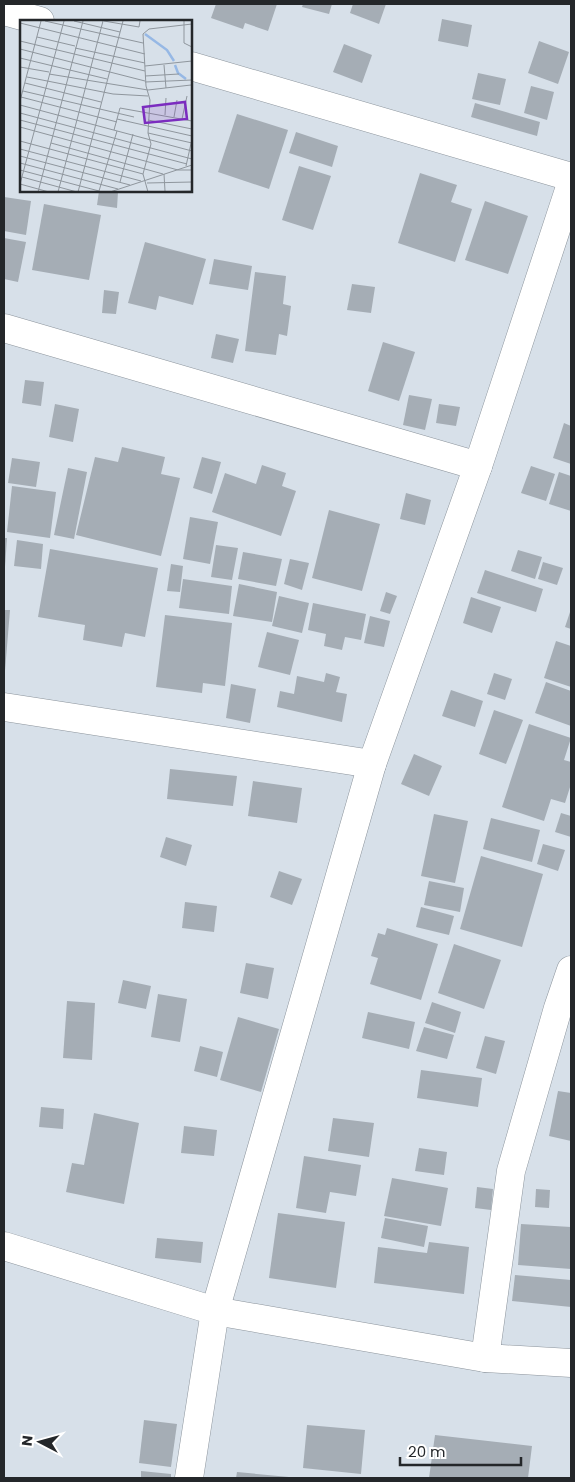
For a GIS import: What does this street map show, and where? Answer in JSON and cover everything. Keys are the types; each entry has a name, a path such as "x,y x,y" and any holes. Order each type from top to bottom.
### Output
{"street":[{"path":"4,11 36,20"},
{"path":"192,66 571,177"},
{"path":"189,1478 215,1311 372,764 478,466 571,184"},
{"path":"4,328 478,466"},
{"path":"4,707 372,764"},
{"path":"485,1358 511,1171 558,1008 571,970"},
{"path":"4,1246 215,1311 485,1358 571,1363"}],"building":[{"path":"216,4 277,4 268,31 245,23 243,29 211,18"},
{"path":"303,4 332,4 329,14 302,7"},
{"path":"353,4 386,4 379,24 350,13"},
{"path":"442,19 472,25 468,47 438,41"},
{"path":"539,41 569,52 558,84 528,73"},
{"path":"344,44 372,55 362,83 333,72"},
{"path":"478,73 506,79 500,105 472,99"},
{"path":"531,86 554,92 547,120 524,113"},
{"path":"475,103 540,122 537,136 471,117"},
{"path":"237,114 288,130 269,189 218,172"},
{"path":"296,132 338,146 332,167 289,153"},
{"path":"299,166 331,176 313,230 282,220"},
{"path":"420,173 457,185 451,202 472,209 455,262 398,243"},
{"path":"99,192 118,192 117,208 97,205"},
{"path":"4,197 31,201 26,235 4,231"},
{"path":"485,201 528,216 508,274 465,260"},
{"path":"44,204 101,215 89,280 32,270"},
{"path":"4,238 26,242 18,282 4,279"},
{"path":"145,242 206,259 193,305 159,296 156,310 128,303"},
{"path":"214,259 252,266 248,290 209,284"},
{"path":"255,272 286,276 283,304 291,306 287,336 279,334 276,355 245,351"},
{"path":"352,284 375,287 371,313 347,310"},
{"path":"104,290 119,292 116,314 102,313"},
{"path":"216,334 239,339 233,363 211,358"},
{"path":"383,342 415,352 399,401 368,391"},
{"path":"25,380 44,382 41,406 22,403"},
{"path":"409,395 432,399 425,430 403,425"},
{"path":"55,404 79,409 73,442 49,437"},
{"path":"439,404 460,407 456,426 436,423"},
{"path":"564,423 571,426 571,464 553,458"},
{"path":"122,447 165,457 161,474 180,478 161,556 76,535 95,457 118,462"},
{"path":"202,457 221,462 212,494 193,488"},
{"path":"12,458 40,462 36,487 8,483"},
{"path":"262,465 286,473 282,486 296,491 281,536 212,512 225,473 256,484"},
{"path":"531,466 555,474 546,501 521,493"},
{"path":"68,468 87,472 74,539 54,535"},
{"path":"559,472 571,476 571,511 549,504"},
{"path":"12,486 56,492 50,538 7,532"},
{"path":"406,493 431,500 425,525 400,519"},
{"path":"329,510 380,524 362,591 312,578"},
{"path":"190,517 218,522 210,564 183,559"},
{"path":"4,538 7,538 5,567 4,567"},
{"path":"17,540 43,544 41,569 14,566"},
{"path":"216,545 238,548 232,580 211,577"},
{"path":"50,549 158,568 145,637 125,633 122,647 83,640 85,625 38,617"},
{"path":"518,550 542,557 535,579 511,571"},
{"path":"243,552 282,559 276,586 238,579"},
{"path":"290,559 309,563 302,590 284,584"},
{"path":"543,562 563,568 557,585 538,579"},
{"path":"171,564 183,566 180,592 167,591"},
{"path":"485,570 543,589 536,612 477,593"},
{"path":"183,579 232,586 229,614 179,608"},
{"path":"239,584 277,592 272,622 233,616"},
{"path":"386,592 397,596 390,614 380,611"},
{"path":"279,596 309,603 302,633 272,626"},
{"path":"471,597 501,607 492,633 463,623"},
{"path":"313,603 366,614 361,640 345,637 342,650 324,646 326,634 308,630"},
{"path":"571,609 571,629 565,627"},
{"path":"4,610 10,610 5,671 4,670"},
{"path":"165,615 232,623 225,686 203,683 202,693 156,687"},
{"path":"370,616 390,621 384,647 364,643"},
{"path":"267,632 299,640 290,675 258,667"},
{"path":"556,641 571,646 571,687 544,678"},
{"path":"326,673 340,677 336,692 347,694 342,722 277,707 280,691 294,694 297,676 324,682"},
{"path":"494,673 512,679 505,700 487,694"},
{"path":"546,682 571,691 571,726 535,713"},
{"path":"231,684 256,689 250,723 226,718"},
{"path":"451,690 483,701 475,727 442,716"},
{"path":"494,710 523,720 506,764 479,754"},
{"path":"529,724 571,738 564,760 571,762 571,784 565,803 551,799 544,821 502,807"},
{"path":"414,754 442,766 429,796 401,784"},
{"path":"170,769 237,776 233,806 167,799"},
{"path":"253,781 302,788 297,823 248,816"},
{"path":"561,813 571,816 571,837 555,832"},
{"path":"434,814 468,821 455,883 421,876"},
{"path":"491,818 540,830 532,862 483,849"},
{"path":"166,837 192,845 186,866 160,857"},
{"path":"543,844 565,850 558,871 537,864"},
{"path":"481,856 543,874 522,947 460,929"},
{"path":"279,871 302,879 292,905 270,897"},
{"path":"429,881 464,888 460,912 424,905"},
{"path":"185,902 217,906 214,932 182,928"},
{"path":"421,907 454,916 449,935 416,927"},
{"path":"387,928 438,944 421,1000 370,984 378,958 371,956 378,933 385,935"},
{"path":"454,944 501,960 484,1009 438,993"},
{"path":"246,963 274,968 268,999 240,993"},
{"path":"123,980 151,986 146,1009 118,1003"},
{"path":"158,994 187,999 180,1042 151,1037"},
{"path":"67,1001 95,1003 92,1060 63,1058"},
{"path":"432,1002 461,1012 455,1033 425,1023"},
{"path":"368,1012 415,1022 409,1049 362,1038"},
{"path":"238,1017 279,1029 261,1092 220,1080"},
{"path":"424,1027 454,1035 447,1059 416,1051"},
{"path":"485,1036 505,1041 496,1074 476,1068"},
{"path":"200,1046 223,1052 217,1077 194,1071"},
{"path":"421,1070 482,1078 478,1107 417,1098"},
{"path":"558,1091 571,1093 571,1141 549,1136"},
{"path":"41,1107 64,1109 63,1129 39,1127"},
{"path":"94,1113 139,1123 124,1204 66,1192 72,1163 84,1165"},
{"path":"333,1118 374,1123 369,1157 328,1151"},
{"path":"184,1126 217,1130 214,1156 181,1153"},
{"path":"419,1148 447,1152 444,1175 415,1171"},
{"path":"304,1156 361,1165 356,1196 330,1192 326,1213 296,1208"},
{"path":"392,1178 448,1188 441,1226 384,1216"},
{"path":"477,1187 493,1189 491,1210 475,1208"},
{"path":"536,1189 550,1190 549,1208 535,1207"},
{"path":"278,1213 345,1222 336,1288 269,1278"},
{"path":"385,1218 428,1226 424,1247 381,1238"},
{"path":"521,1224 571,1227 571,1269 518,1265"},
{"path":"157,1238 203,1242 201,1263 155,1258"},
{"path":"429,1242 469,1247 464,1294 374,1283 378,1247 427,1253"},
{"path":"515,1275 571,1280 571,1307 512,1301"},
{"path":"144,1420 177,1424 171,1467 139,1463"},
{"path":"307,1425 365,1430 361,1474 303,1468"},
{"path":"435,1435 532,1446 528,1478 429,1478"},
{"path":"141,1471 171,1474 171,1478 141,1478"},
{"path":"237,1472 289,1477 289,1478 236,1478"}]}
